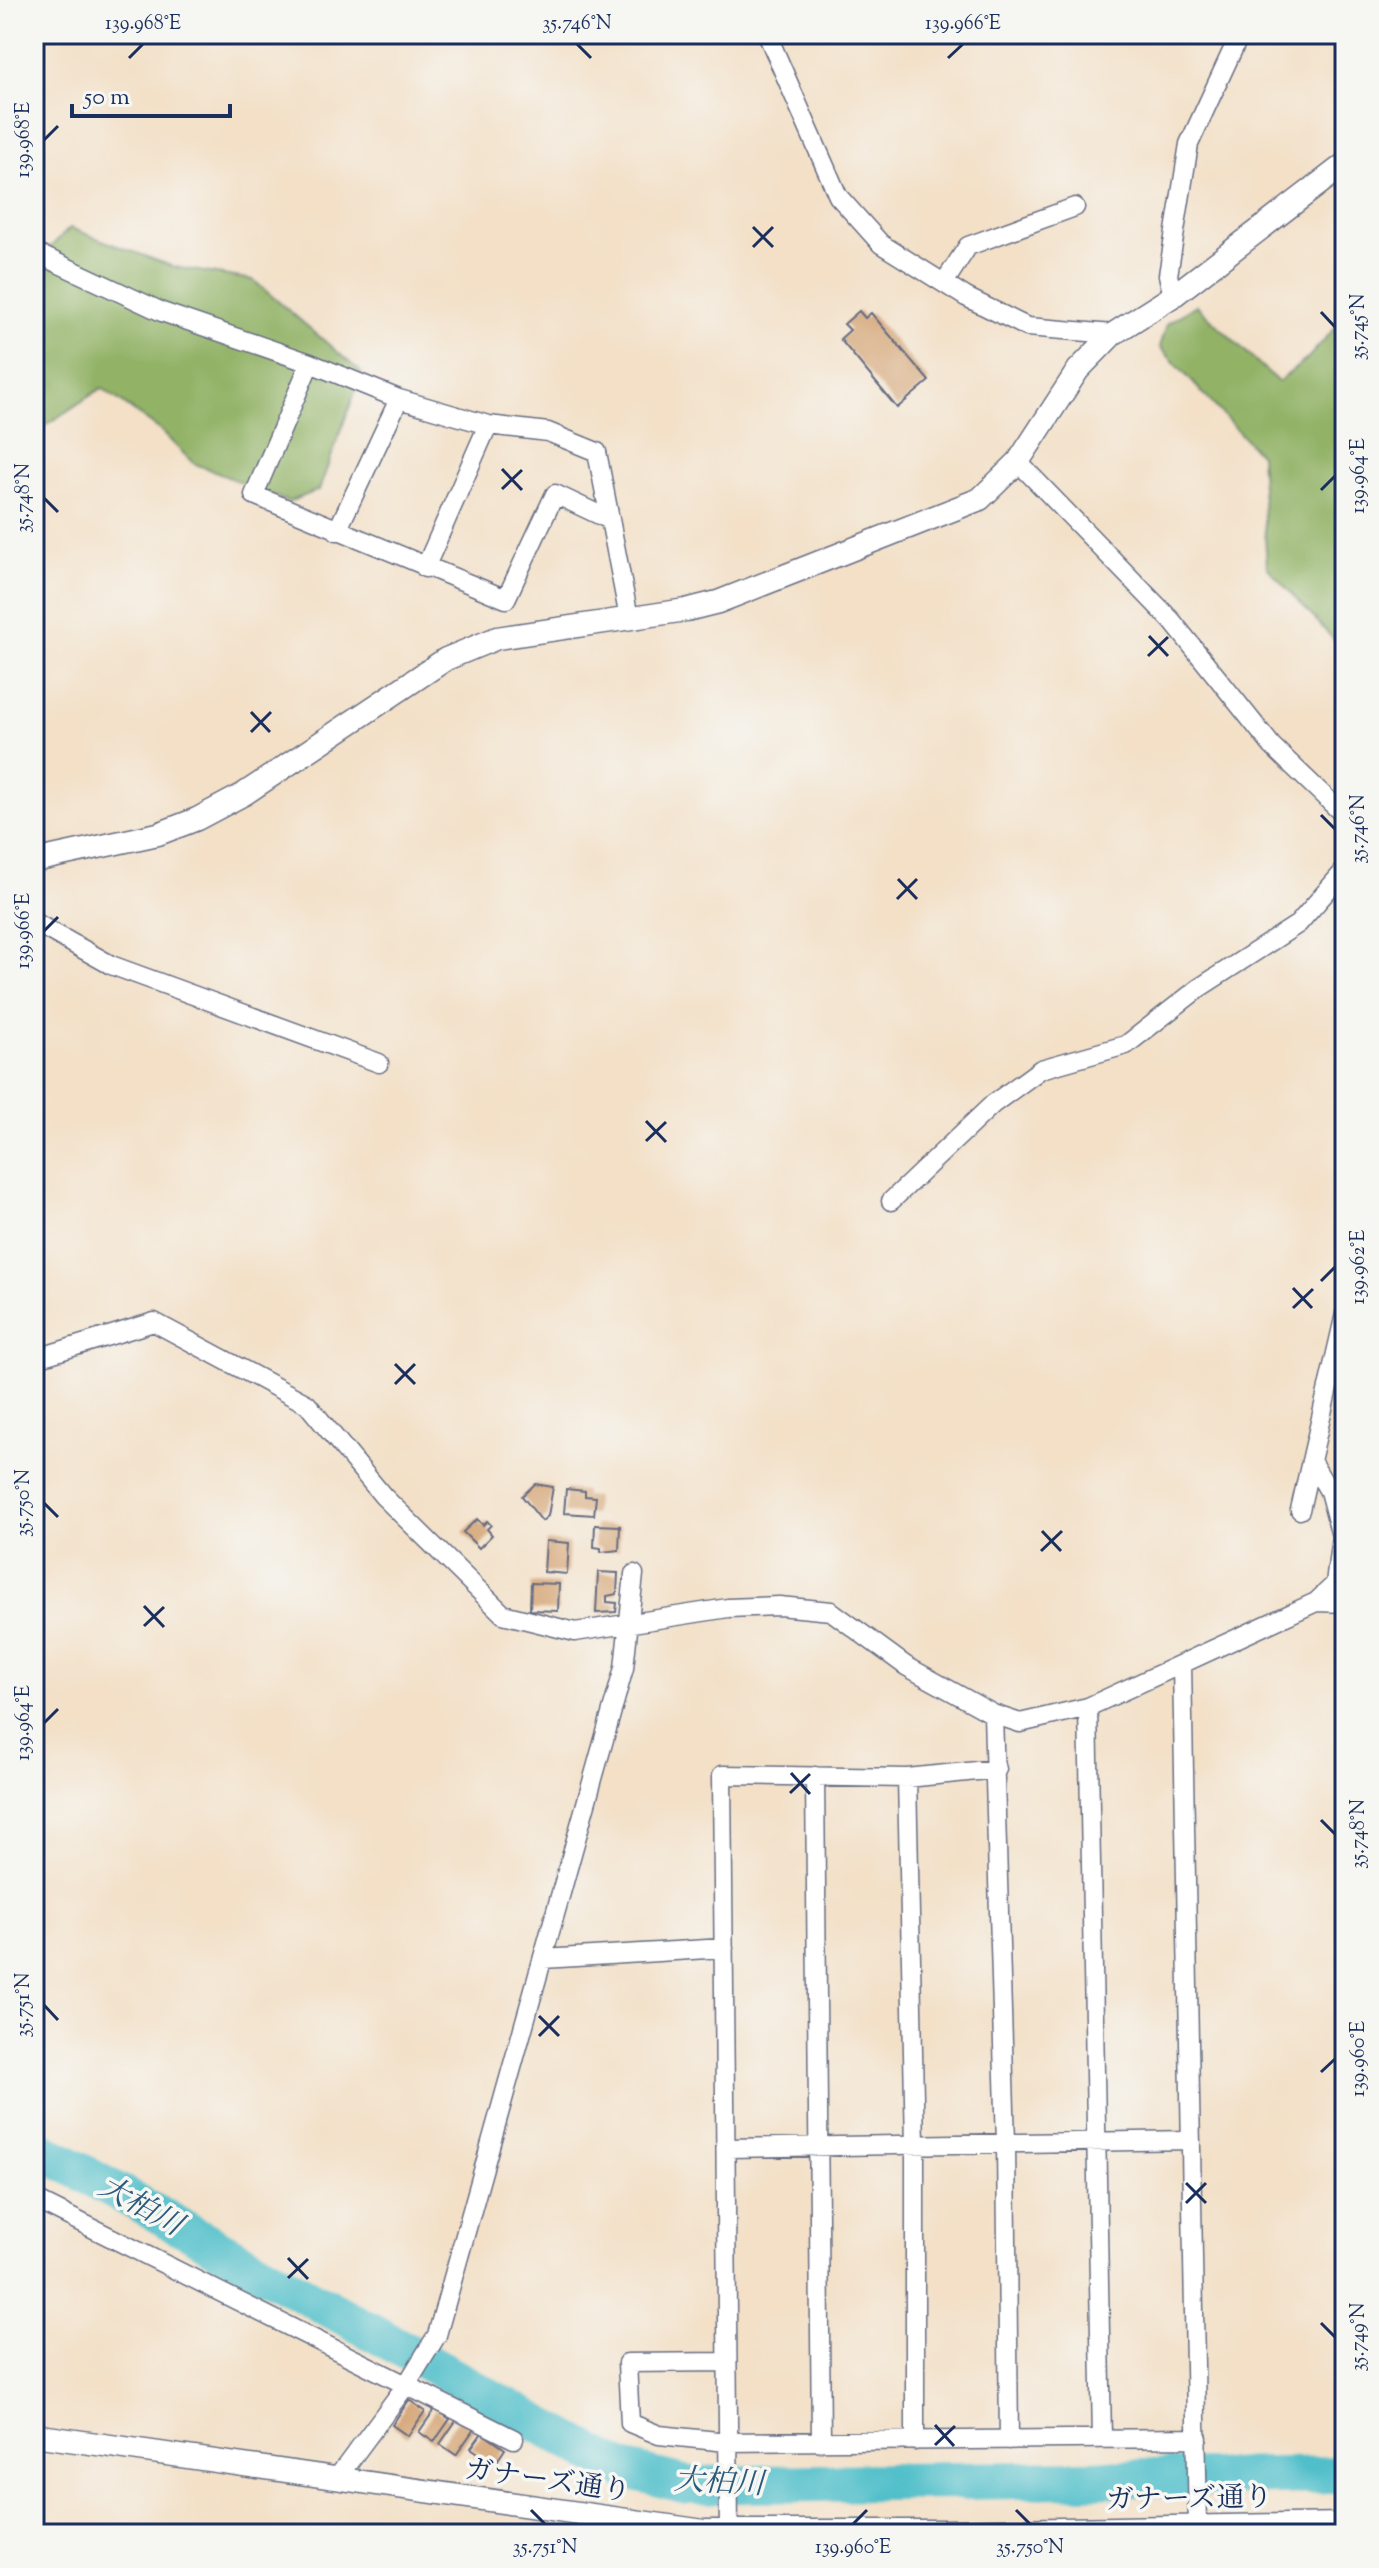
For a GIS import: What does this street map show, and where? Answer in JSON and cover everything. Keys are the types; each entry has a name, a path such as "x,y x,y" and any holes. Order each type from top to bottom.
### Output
{"street":[{"path":"767,34 838,196 881,244 944,283 1027,327 1113,334"},
{"path":"1173,296 1168,275 1189,144 1240,34"},
{"path":"34,861 158,834 197,819 244,794 470,646 497,638 686,610 718,602 960,510 980,499 1018,462 1078,370 1113,334 1173,296 1345,164"},
{"path":"944,283 968,246 1075,207"},
{"path":"34,252 162,312 310,363 399,399 488,425 548,432 597,452 629,618"},
{"path":"310,363 254,495 506,599 555,494 608,519"},
{"path":"337,531 399,399"},
{"path":"425,568 488,425"},
{"path":"1018,462 1172,621 1272,746 1345,816"},
{"path":"891,1201 993,1104 1041,1069 1126,1045 1199,988 1298,924 1345,870"},
{"path":"34,922 111,965 379,1063"},
{"path":"1300,1510 1345,1314"},
{"path":"34,1359 154,1322 307,1404 383,1496 503,1614 575,1632 728,1608 779,1606 831,1611 906,1666 993,1714 1020,1723 1088,1707 1316,1602 1335,1584 1341,1536 1329,1491 1311,1461"},
{"path":"337,2478 407,2384 437,2335 624,1668 634,1574"},
{"path":"1316,1602 1345,1603"},
{"path":"1182,1664 1198,2527"},
{"path":"1088,1707 1102,2439"},
{"path":"993,1714 1006,2143 1009,2440"},
{"path":"729,2523 725,2362 727,2148 722,1775 907,1778 997,1769"},
{"path":"815,1776 821,2147 821,2442"},
{"path":"907,1778 915,2145 915,2441"},
{"path":"543,1959 724,1948"},
{"path":"727,2148 1191,2140"},
{"path":"34,2199 514,2439"},
{"path":"725,2362 627,2363 630,2423 659,2435 727,2449 821,2442 1102,2439 1198,2444"},
{"name":"ガナーズ通り","path":"34,2435 582,2515 729,2523 1046,2532 1345,2524"}],"green space":[{"path":"70,228 174,267 253,280 362,373 319,490 289,502 193,463 160,430 102,388 34,433 34,263"},
{"path":"1196,305 1278,382 1307,359 1345,317 1345,652 1267,567 1260,455 1160,347 1167,324"}],"building":[{"path":"859,311 865,318 871,313 929,381 897,408 840,339 850,330 844,324"},
{"path":"535,1484 553,1487 548,1516 542,1521 522,1496"},
{"path":"566,1489 585,1491 585,1496 596,1497 594,1515 564,1513"},
{"path":"477,1519 483,1525 487,1521 491,1525 487,1529 492,1535 479,1548 463,1532"},
{"path":"595,1525 620,1526 619,1550 601,1552 601,1548 594,1547"},
{"path":"546,1541 569,1543 567,1574 544,1572"},
{"path":"598,1572 618,1573 617,1594 607,1596 607,1602 617,1603 616,1612 596,1613"},
{"path":"531,1583 559,1584 558,1611 530,1610"},
{"path":"409,2400 425,2411 408,2436 392,2425"},
{"path":"435,2409 450,2419 434,2442 419,2432"},
{"path":"458,2418 474,2429 456,2455 440,2444"},
{"path":"482,2433 505,2449 495,2464 471,2448"}],"waterway":[{"name":"大柏川","path":"34,2146 619,2468 688,2485 1345,2475"}]}
